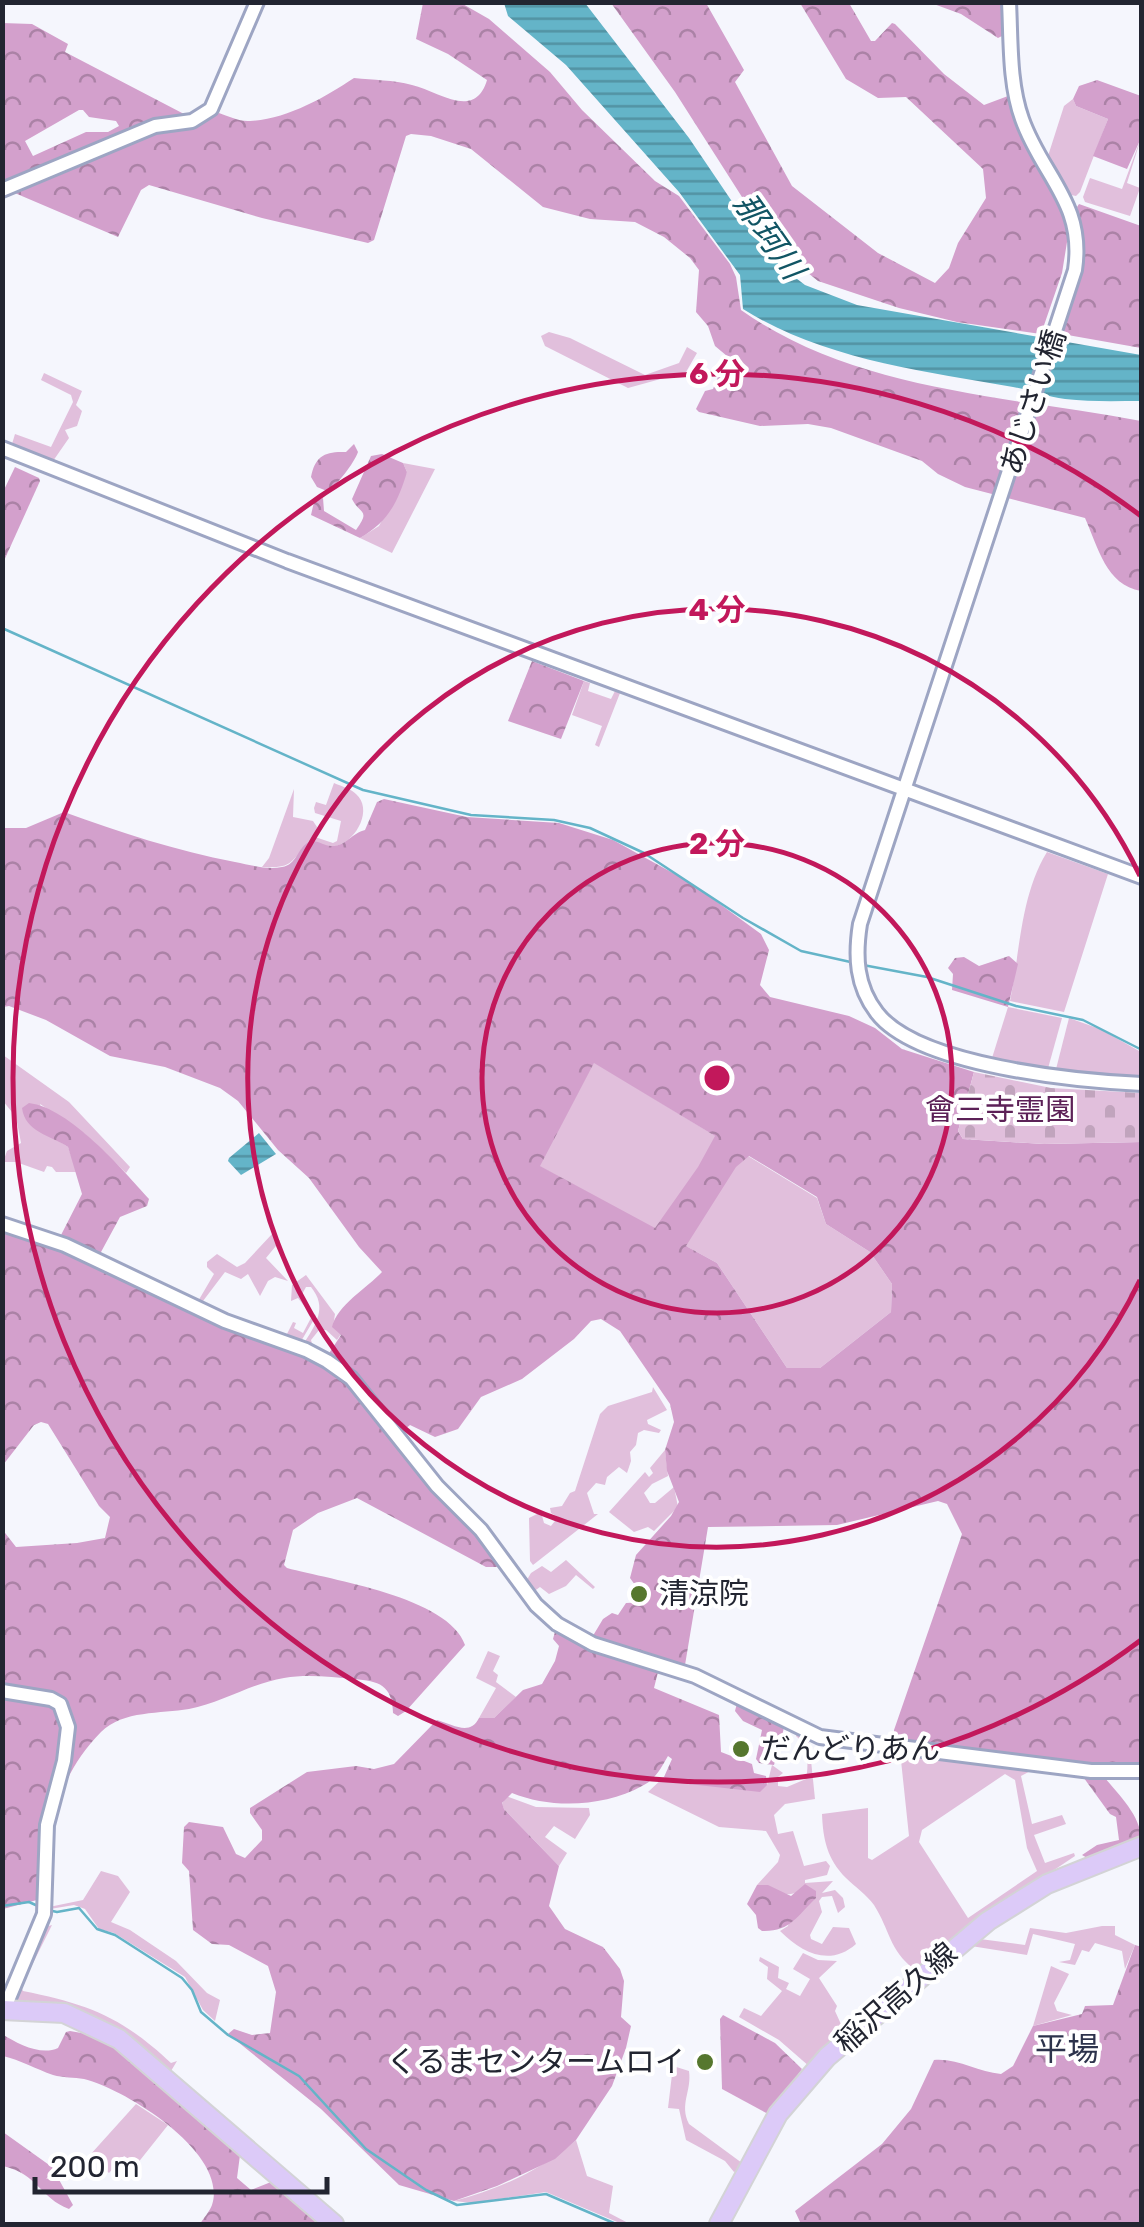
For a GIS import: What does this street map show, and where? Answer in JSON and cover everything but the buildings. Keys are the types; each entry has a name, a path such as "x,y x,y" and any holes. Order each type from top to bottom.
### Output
{"main road":[{"name":"稲沢高久線","path":"719,2224 778,2114 828,2057 988,1921 1047,1884 1142,1846"},
{"path":"4,2003 64,2013 119,2039 334,2224"}],"street":[{"path":"2,190 155,126 203,116 211,110 257,2"},
{"name":"あじさい橋","path":"1009,2 1020,113 1066,200 1076,229 1078,255 1066,304 860,924 860,981 877,1013 900,1033 947,1052 1052,1077 1142,1084"},
{"path":"2,448 273,556 1142,877"},
{"path":"2,1224 65,1245 225,1321 306,1350 351,1378 437,1486 481,1530 536,1605 557,1624 593,1644 695,1676 820,1737 1091,1771 1142,1771"},
{"path":"2,1691 51,1699 60,1704 68,1727 45,1840 44,1914 4,2003"}],"green space":[{"path":"423,3 461,3 489,19 550,72 582,110 655,181 679,196 730,264 741,310 785,337 833,358 934,387 1141,421 1141,591 1111,573 1085,518 965,487 922,461 831,428 808,424 760,426 699,412 696,409 705,391 713,389 720,372 736,374 739,366 715,346 708,326 696,312 699,270 690,258 664,237 635,222 590,219 543,207 471,149 431,136 406,136 374,240 368,243 149,185 141,190 118,237 3,188 2,23 32,24 68,44 65,52 204,121 219,113 246,121 278,116 318,100 354,78 405,83 455,100 474,99 481,92 487,80 448,54 416,39","holes":["83,110 89,117 116,121 119,126 108,132 86,132 33,156 25,141"]},
{"path":"611,3 706,3 744,70 735,82 792,186 878,253 935,283 949,268 958,243 986,198 983,169 906,97 878,98 846,79 800,3 849,3 871,41 895,24 944,74 984,105 1008,96 1022,138 1065,212 1068,236 1062,273 1041,334 957,322 818,281 772,244 675,92"},
{"path":"931,3 1006,3 1006,34 998,38 961,14"},
{"path":"1097,80 1141,96 1141,138 1127,169 1093,156 1108,119 1076,106 1073,99 1079,86"},
{"path":"1073,99 1076,106 1108,119 1076,196 1071,195 1048,156 1064,106"},
{"path":"1141,138 1127,183 1140,188 1130,216 1085,202 1090,178 1122,189"},
{"path":"1079,204 1141,226 1141,348 1062,334 1080,271"},
{"path":"549,332 570,338 645,375 679,363 687,347 697,353 686,372 628,388 545,346 541,336"},
{"path":"44,373 82,391 76,405 82,411 77,426 65,430 69,438 53,461 12,444 15,434 51,447 73,402 71,395 41,380"},
{"path":"354,444 358,452 340,479 327,491 317,487 311,477 318,460 327,454 346,452"},
{"path":"382,454 403,463 407,472 396,502 378,525 360,538 311,515 314,502 323,498 324,511 356,530 363,513 352,499 371,456"},
{"path":"403,463 435,469 392,553 360,538 379,526 407,472"},
{"path":"15,467 40,481 3,563 3,492"},
{"path":"532,661 584,681 561,739 508,721"},
{"path":"584,681 590,683 588,691 611,699 615,691 620,693 599,747 595,745 602,726 572,715"},
{"path":"334,783 361,800 363,815 352,837 335,846 308,843 289,863 262,867 269,858 294,789 293,817 313,821 317,827 315,837 337,841 341,821 315,813 314,808 316,802 326,805"},
{"path":"384,799 467,817 559,823 613,840 691,883 761,934 769,950 760,985 770,997 849,1016 875,1028 902,1049 974,1072 958,1131 963,1139 1044,1144 1141,1142 1141,1768 1129,1770 901,1742 894,1738 962,1534 947,1504 938,1501 837,1525 708,1527 685,1665 591,1639 603,1619 612,1613 618,1615 626,1603 647,1602 650,1590 635,1585 630,1578 636,1555 679,1502 667,1471 665,1450 674,1422 670,1404 620,1331 601,1319 591,1321 522,1379 481,1397 458,1429 435,1437 410,1425 393,1439 478,1532 499,1567 486,1567 357,1498 318,1513 293,1530 284,1565 287,1568 386,1593 437,1614 455,1628 465,1645 406,1711 398,1716 393,1713 387,1690 377,1683 301,1676 272,1681 201,1706 120,1720 101,1732 85,1751 63,1788 52,1828 42,1895 37,1900 3,1909 2,1529 16,1547 77,1543 105,1538 110,1517 99,1506 48,1424 34,1425 3,1465 3,1226 44,1240 60,1237 82,1194 68,1147 33,1128 22,1108 29,1103 45,1107 78,1128 149,1199 147,1206 120,1217 101,1252 105,1266 324,1361 341,1335 332,1327 340,1311 382,1272 309,1178 278,1150 238,1101 220,1088 165,1067 110,1056 46,1020 3,1007 3,828 26,828 64,812 191,852 276,868 291,863 309,842 336,846 365,830 377,802","holes":["594,1063 715,1136 655,1228 540,1166","749,1156 817,1197 826,1224 870,1252 892,1284 891,1312 820,1368 787,1368 717,1263 686,1246 736,1167"]},
{"path":"1047,852 1108,874 1064,1012 1010,1001 1026,906"},
{"path":"1009,956 1018,964 1008,1007 952,990 953,974 948,968 955,958 964,957 979,966"},
{"path":"1008,1007 1062,1018 1047,1072 992,1058"},
{"path":"1069,1018 1100,1029 1141,1052 1141,1078 1055,1073"},
{"path":"3,1055 69,1102 130,1167 126,1173 85,1134 40,1104 47,1133 68,1147 77,1172 56,1172 47,1166 44,1172 16,1162 3,1162 7,1151 21,1143 16,1117 3,1101"},
{"path":"594,1062 817,1198 826,1224 870,1252 892,1284 891,1312 820,1368 787,1368 717,1263 539,1166"},
{"name":"會三寺霊園","path":"974,1072 1051,1088 1141,1093 1141,1142 1044,1144 963,1139 958,1131"},
{"path":"273,1233 280,1241 266,1258 288,1281 275,1277 268,1281 260,1296 248,1274 241,1279 225,1272 200,1305 197,1303 214,1274 207,1262 217,1254 237,1267"},
{"path":"306,1275 335,1314 333,1327 341,1334 337,1340 326,1330 319,1330 311,1340 313,1347 303,1345 316,1323 319,1309 311,1287 306,1287 301,1296 316,1316 300,1343 285,1338 293,1322 294,1328 303,1333 312,1316 298,1298 291,1301 292,1285"},
{"path":"653,1387 667,1410 647,1420 661,1430 659,1433 638,1433 627,1473 619,1467 607,1477 605,1485 596,1483 587,1493 594,1514 598,1514 533,1565 529,1518 541,1512 544,1523 551,1526 558,1517 550,1508 562,1506 575,1491 600,1414 608,1406 652,1392"},
{"path":"665,1450 668,1476 644,1493 650,1503 655,1503 674,1487 678,1507 654,1531 648,1527 634,1532 609,1512 645,1472 649,1477 653,1473 650,1468"},
{"path":"566,1560 593,1589 576,1575 566,1586 549,1594 540,1587 533,1592 525,1583 542,1566 551,1572"},
{"path":"556,1628 659,1668 654,1688 719,1715 721,1752 752,1764 754,1773 766,1776 767,1785 760,1792 671,1782 664,1777 672,1759 668,1756 647,1783 611,1798 560,1803 512,1793 502,1803 559,1866 549,1906 565,1929 603,1947 620,1969 624,1981 621,2017 631,2026 612,2086 576,2140 555,2159 454,2201 399,2185 321,2109 228,2034 234,2029 252,2035 270,2033 276,1992 268,1966 229,1945 212,1944 193,1930 189,1871 182,1863 184,1827 189,1822 223,1827 236,1854 245,1858 262,1840 262,1830 250,1808 307,1772 356,1766 374,1769 394,1764 437,1720 466,1728 479,1718 494,1718 523,1690 542,1684 559,1646 553,1639"},
{"path":"488,1651 500,1656 493,1671 498,1675 496,1682 516,1697 494,1718 479,1718 496,1688 476,1678"},
{"path":"738,1699 785,1724 774,1765 756,1759 762,1730 743,1721 735,1711"},
{"path":"797,1731 809,1741 815,1799 785,1804 774,1815 778,1834 793,1831 804,1866 826,1861 830,1866 827,1875 805,1883 833,1881 822,1893 835,1890 843,1898 845,1907 838,1913 832,1896 822,1897 822,1912 810,1935 822,1944 833,1927 849,1928 856,1944 836,1955 807,1951 780,1931 788,1926 795,1893 757,1885 780,1855 766,1831 719,1827 648,1792 664,1777 671,1782 767,1785 772,1765 783,1773 778,1777 778,1786 787,1787 806,1779 807,1756"},
{"path":"900,1751 1036,1768 1021,1776 1032,1824 1062,1815 1066,1824 1034,1835 1045,1863 1074,1853 1075,1856 914,1969 895,1947 874,1905 834,1864 825,1840 822,1814 868,1808 868,1858 872,1860 909,1836","holes":["1005,1774 1015,1780 1027,1848 1037,1871 968,1918 919,1842 922,1830"]},
{"path":"1081,1774 1105,1778 1133,1814 1141,1839 1089,1859 1082,1855 1097,1845 1119,1840 1116,1817"},
{"path":"506,1796 536,1807 589,1808 590,1815 575,1839 554,1826 545,1837 567,1853 559,1866 504,1809"},
{"path":"101,1871 118,1876 130,1892 111,1922 176,1961 207,1993 220,2000 215,2021 203,2010 185,1977 114,1933 99,1929 85,1909 74,1905 50,1909 83,1900"},
{"path":"805,1884 816,1891 816,1898 798,1917 780,1929 758,1928 756,1915 747,1904 757,1885 768,1885 791,1896"},
{"path":"52,1925 21,1987 23,1991 67,2001 120,2023 171,2063 177,2061 171,2071 91,2015 51,2003 11,2003 45,1927"},
{"path":"1115,1926 1115,1935 1135,1945 1125,1969 1122,1951 1095,1943 1089,1952 1082,1950 1075,1965 1059,1962 1070,1960 1075,1944 1033,1934 1027,1955 971,1946 980,1939 1025,1945 1030,1928 1066,1933"},
{"path":"1135,1945 1142,1947 1141,2224 801,2224 795,2211 882,2144 911,2109 934,2060 1001,2074 1013,2066 1033,2026 1082,2014 1085,2006 1113,2005"},
{"path":"803,1953 818,1960 837,1961 819,1978 837,2006 835,2011 845,2033 810,2067 779,2040 739,2017 744,2008 761,2016 782,1991 767,1979 768,1967 759,1961 760,1957 779,1967 778,1978 789,1983 786,1989 800,1996 810,1979 793,1969"},
{"path":"1051,1966 1069,1974 1054,2003 1057,2011 1072,2015 1033,2026"},
{"path":"723,2015 775,2043 802,2069 770,2115 722,2089"},
{"path":"70,2031 104,2037 233,2147 240,2155 237,2178 251,2190 271,2182 319,2224 200,2224 212,2205 213,2185 205,2165 170,2126 102,2085 53,2075 3,2056 2,2034 44,2051 58,2048"},
{"path":"673,2066 689,2071 685,2110 689,2124 742,2163 739,2170 734,2172 725,2161 686,2140 679,2109 668,2108"},
{"path":"136,2104 168,2125 137,2164 124,2156 109,2173 90,2155"},
{"path":"3,2132 52,2167 73,2205 69,2209 51,2199 32,2180 3,2166"},
{"path":"576,2140 587,2176 613,2186 609,2213 630,2224 546,2192 472,2203 454,2201 518,2178"}],"water":[{"path":"504,3 585,3 689,138 754,234 779,265 805,285 857,305 1141,355 1141,401 1058,398 873,361 806,340 743,309 740,275 679,192 566,65 508,16"},
{"path":"259,1133 276,1154 241,1175 229,1158"}],"waterway":[{"path":"2,628 363,790 471,815 554,820 590,828 644,853 801,951 855,963"},
{"path":"863,965 927,977 1016,1006 1083,1020 1142,1050"},
{"path":"2,1906 29,1902 40,1907"},
{"path":"48,1910 79,1908 97,1929 115,1935 182,1978 201,2012 228,2035 299,2076 366,2149 426,2190 457,2205 546,2194 616,2224"}],"place":[{"name":"清涼院","path":"639,1594"},
{"name":"だんどりあん","path":"741,1749"},
{"name":"くるまセンタームロイ","path":"705,2062"}],"district":[{"name":"平場","path":"1067,2049"}],"water label":[{"name":"那珂川","path":"769,236"}]}
